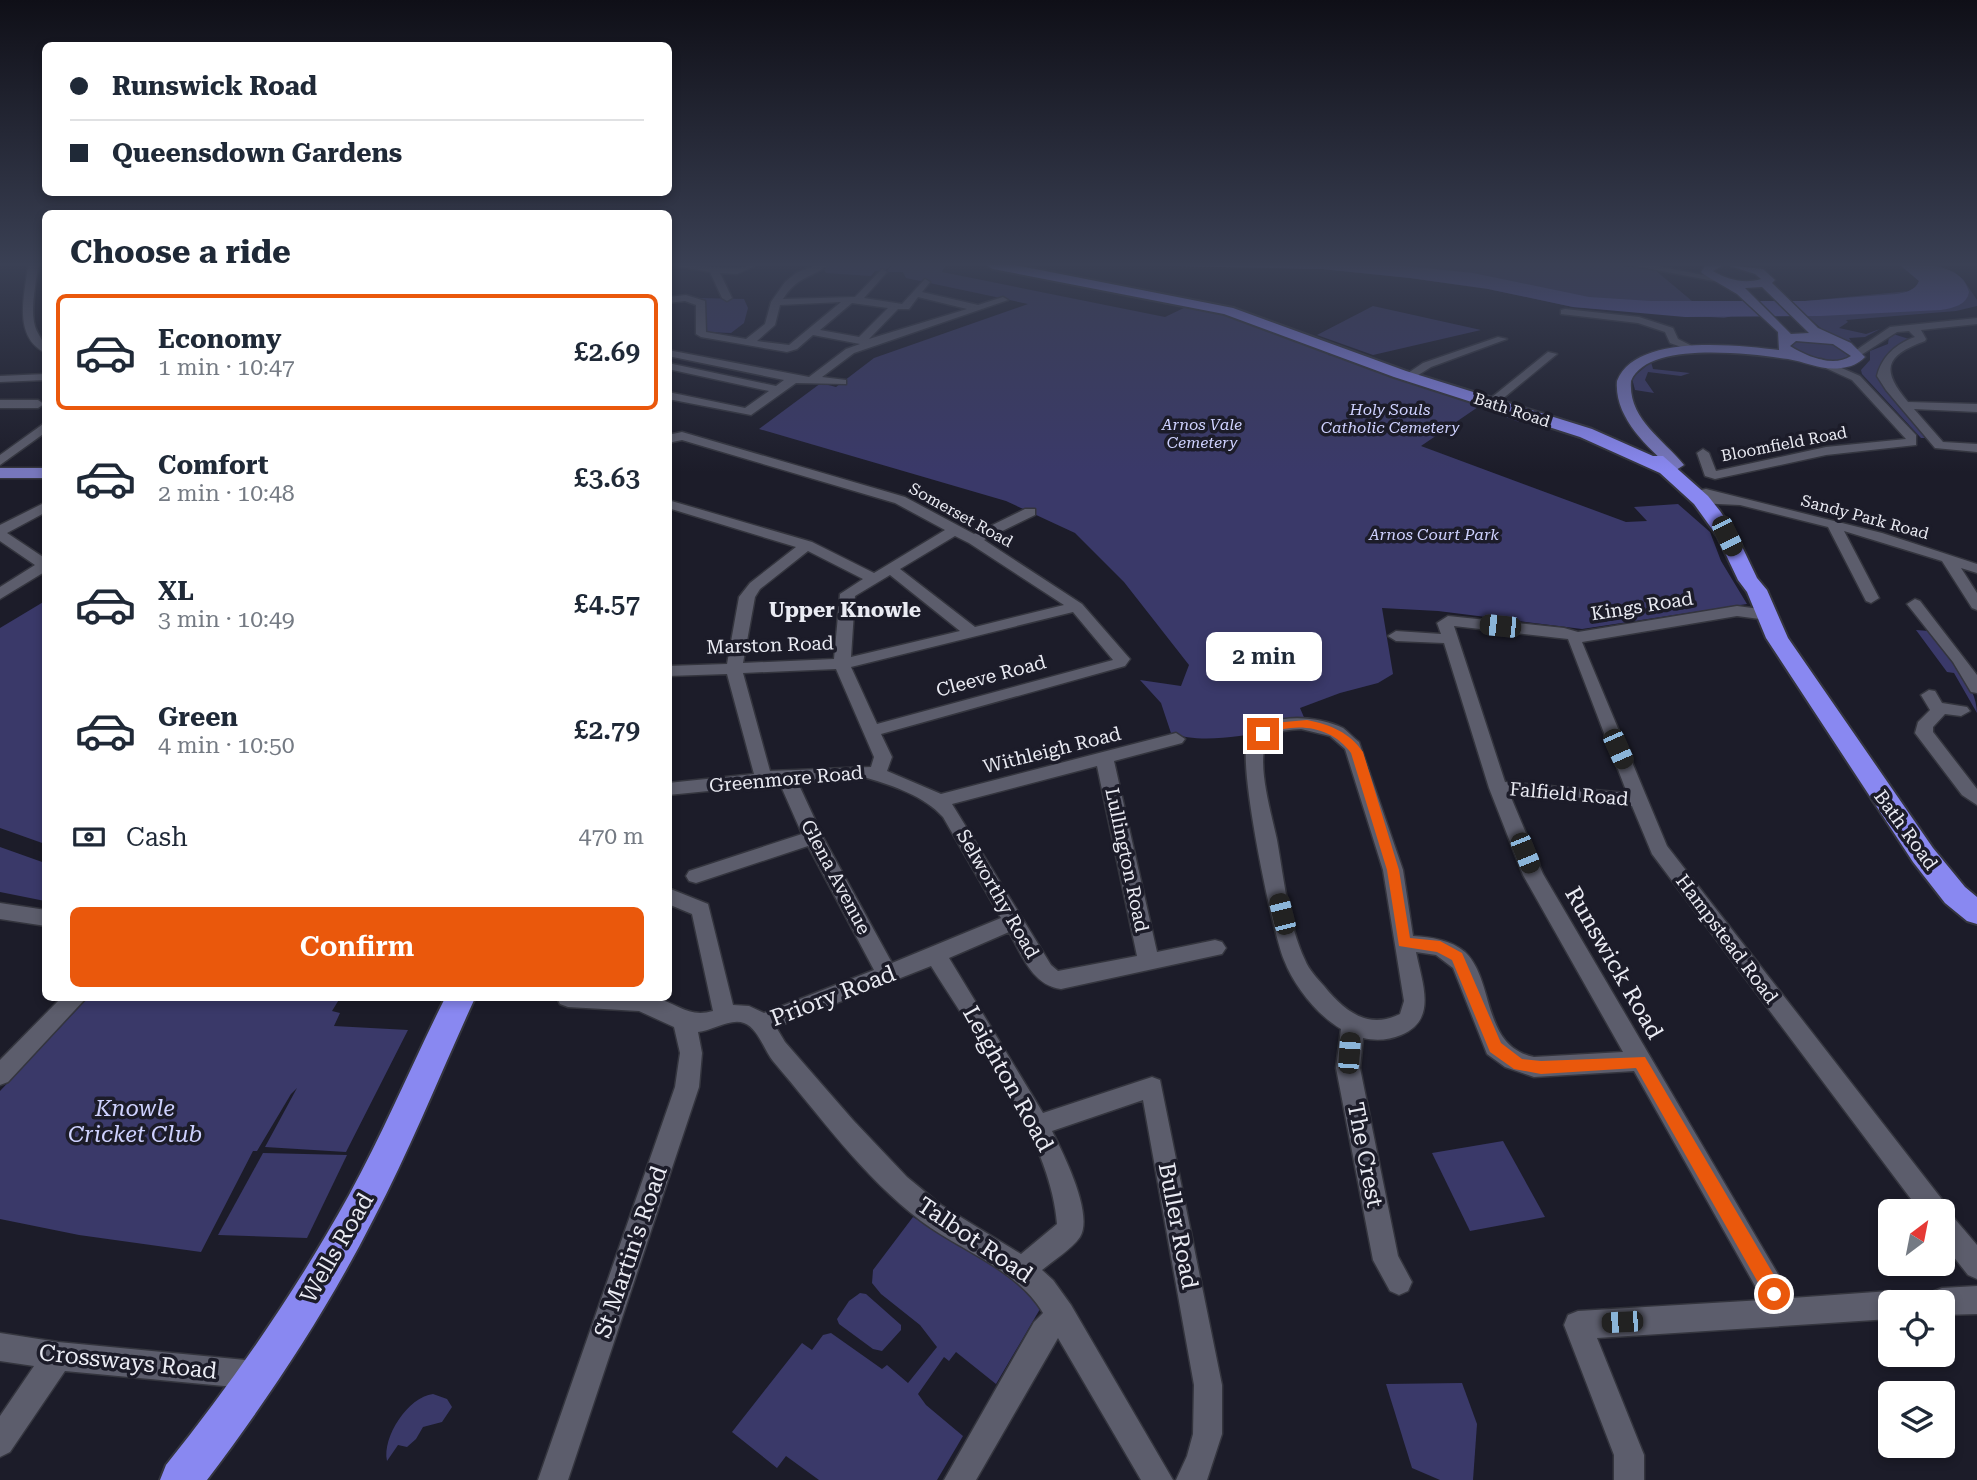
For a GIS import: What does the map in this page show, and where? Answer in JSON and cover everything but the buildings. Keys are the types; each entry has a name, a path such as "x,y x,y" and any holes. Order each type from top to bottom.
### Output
{"highway":[{"name":"Bath Road","path":"1289,334 1408,377 1649,451"},
{"name":"Bath Road","path":"1586,433 1649,451 1707,498 1748,580 1744,586 1886,803 1955,895 1977,913"},
{"name":"Bath Road","path":"1955,895 1958,908 1977,932"},
{"name":"Wells Road","path":"181,1480 303,1307 356,1217 383,1166 459,1001"}],"main road":[{"path":"1749,346 1775,339 1777,334"},
{"path":"1785,334 1784,341 1791,353 1803,358"},
{"path":"1821,334 1859,354"},
{"path":"1649,451 1611,397 1612,376 1620,366 1634,357 1675,346 1749,346 1802,337 1832,341"},
{"path":"1675,346 1760,350 1821,362 1859,354"},
{"path":"0,473 42,473"}],"street":[{"path":"31,334 33,340 42,347"},
{"path":"701,334 791,348 809,334"},
{"path":"749,342 759,334"},
{"path":"825,334 868,341"},
{"path":"868,341 873,334"},
{"path":"814,378 850,351 868,341 890,334"},
{"path":"1671,334 1675,346"},
{"path":"1821,362 1857,378 1859,354 1887,334"},
{"path":"1907,334 1912,336 1914,341"},
{"path":"1919,334 1921,340 1914,341 1888,360 1883,376 1939,445 1977,448"},
{"path":"1408,377 1427,365 1502,339"},
{"path":"672,354 791,378 842,382"},
{"path":"1491,403 1552,354"},
{"path":"672,367 778,390"},
{"path":"0,379 42,377"},
{"path":"672,396 747,412 791,378"},
{"name":"Bloomfield Road","path":"1703,453 1710,473 1715,475 1826,451 1910,443 1912,438 1857,378"},
{"path":"0,404 31,406"},
{"path":"1904,405 1977,408"},
{"path":"0,461 42,429"},
{"name":"Somerset Road","path":"672,438 682,436 896,499 974,540 1077,607 1122,661"},
{"name":"Sandy Park Road","path":"1707,498 1744,501 1834,524 1977,569"},
{"path":"672,505 807,545 879,574 898,573 972,632"},
{"path":"42,508 0,533 42,564"},
{"path":"974,540 1030,512"},
{"path":"1834,524 1871,598"},
{"path":"878,773 883,757 842,664 848,594 955,530"},
{"path":"765,777 760,770 734,668 750,592 807,545"},
{"path":"1947,558 1977,606"},
{"path":"0,594 42,566"},
{"path":"1915,604 1959,660 1977,688"},
{"name":"Marston Road","path":"672,671 842,664 1077,607"},
{"name":"Kings Road","path":"1396,636 1449,630 1564,633 1578,638 1737,611 1765,618"},
{"name":"Runswick Road","path":"1449,630 1498,788 1534,875 1785,1311"},
{"name":"Hampstead Road","path":"1578,638 1574,641 1590,685 1659,849 1926,1199"},
{"name":"Cleeve Road","path":"871,731 1122,661"},
{"path":"1961,710 1934,702 1939,713 1924,726 1924,733 1968,792 1977,799"},
{"path":"1301,723 1324,727 1347,739 1357,752 1393,870 1404,943 1415,1001 1410,1020 1395,1029 1382,1031 1339,1019 1327,1007 1294,961 1276,891 1258,792 1256,744 1269,729 1277,725 1301,723"},
{"name":"Withleigh Road","path":"939,801 1175,739"},
{"name":"Lullington Road","path":"1104,758 1149,963"},
{"name":"Greenmore Road","path":"672,789 752,782 765,777 878,773 939,801"},
{"name":"Glena Avenue","path":"787,778 813,836 887,974"},
{"name":"Falfield Road","path":"1498,788 1639,800"},
{"name":"Selworthy Road","path":"939,801 950,813 1043,971 1053,979 1061,980 1149,963"},
{"path":"696,877 751,860 813,836"},
{"path":"672,897 701,909 725,1016"},
{"path":"0,911 42,917"},
{"name":"Priory Road","path":"684,1022 701,1023 725,1016 749,1015 760,1024 936,955 1014,921"},
{"path":"1404,943 1440,947 1457,957 1495,1047 1519,1065 1541,1067 1640,1061"},
{"path":"1149,963 1215,948"},
{"name":"Leighton Road","path":"936,955 1038,1125 1062,1181 1071,1221 1070,1228 1023,1269"},
{"path":"0,1075 72,1001"},
{"path":"620,1001 656,1006 684,1022"},
{"name":"St Martin's Road","path":"553,1480 687,1087 691,1053 684,1022"},
{"name":"Talbot Road","path":"760,1024 777,1049 895,1183 919,1204 1023,1269 1044,1289 1158,1480"},
{"name":"The Crest","path":"1353,1025 1348,1068 1386,1261 1399,1282"},
{"name":"Buller Road","path":"1038,1125 1152,1087 1208,1385 1210,1421 1204,1454 1191,1480"},
{"path":"1955,1238 1977,1266"},
{"path":"1955,1301 1977,1300"},
{"path":"1629,1480 1629,1455 1578,1325 1878,1306"},
{"path":"959,1480 1044,1332 1061,1315"},
{"name":"Crossways Road","path":"0,1347 58,1356 257,1375"},
{"path":"0,1442 58,1356"}],"green space":[{"path":"942,334 1280,334 1329,352 1328,355 1346,358 1519,417 1519,422 1478,407 1421,446 1626,522 1647,521 1634,507 1678,504 1710,532 1721,561 1747,604 1582,629 1438,611 1382,608 1393,674 1378,683 1300,708 1306,722 1291,726 1220,738 1186,737 1171,733 1161,703 1140,680 1181,686 1189,665 1124,582 1075,533 1006,501 759,429 821,383 836,387 874,358"},
{"path":"1319,334 1463,334 1373,355"},
{"path":"1870,334 1849,338 1851,341 1832,335"},
{"path":"1893,334 1909,339 1885,358 1879,375 1899,406 1928,438 1921,438 1862,374 1861,370 1870,360 1870,351 1888,344 1889,336"},
{"path":"1791,342 1829,342 1850,355 1849,358 1833,361 1818,359 1789,347"},
{"path":"1651,362 1653,369 1690,373 1681,376 1648,372 1645,380 1654,393 1635,390 1632,378"},
{"path":"42,603 42,843 0,828 0,628"},
{"path":"1916,630 1929,631 1959,669 1972,691 1977,713 1954,673 1947,672"},
{"path":"0,847 42,862 42,900 0,892"},
{"name":"Knowle Cricket Club","path":"85,1001 338,1001 332,1011 340,1013 334,1026 408,1030 346,1152 265,1147 297,1088 291,1094 257,1151 253,1151 201,1252 79,1235 0,1219 0,1091"},
{"path":"1503,1141 1545,1217 1470,1231 1432,1153"},
{"path":"263,1153 347,1155 307,1238 218,1235"},
{"path":"913,1217 1013,1277 1027,1289 1040,1309 996,1384 956,1352 949,1361 944,1357 918,1394 926,1405 963,1436 937,1480 819,1480 786,1456 777,1468 732,1432 802,1343 812,1350 823,1335 831,1333 882,1369 887,1365 908,1383 937,1347 920,1325 881,1294 872,1283 873,1270"},
{"path":"860,1293 866,1294 901,1325 901,1330 882,1351 873,1349 839,1324 837,1319 849,1301"},
{"path":"1462,1383 1477,1424 1473,1480 1440,1480 1412,1468 1386,1384"},
{"path":"433,1394 447,1399 452,1407 442,1422 423,1427 407,1447 398,1445 387,1461 389,1441 399,1420 415,1402"}],"district":[{"name":"Upper Knowle","path":"845,610"}],"route":[{"path":"1263,734 1277,725 1307,723 1324,727 1347,739 1357,752 1393,870 1404,943 1440,947 1457,957 1462,963 1495,1047 1519,1065 1541,1067 1640,1061 1774,1294"}],"park label":[{"name":"Holy Souls Catholic Cemetery","path":"1390,418"},
{"name":"Arnos Vale Cemetery","path":"1202,433"},
{"name":"Arnos Court Park","path":"1434,534"}]}
